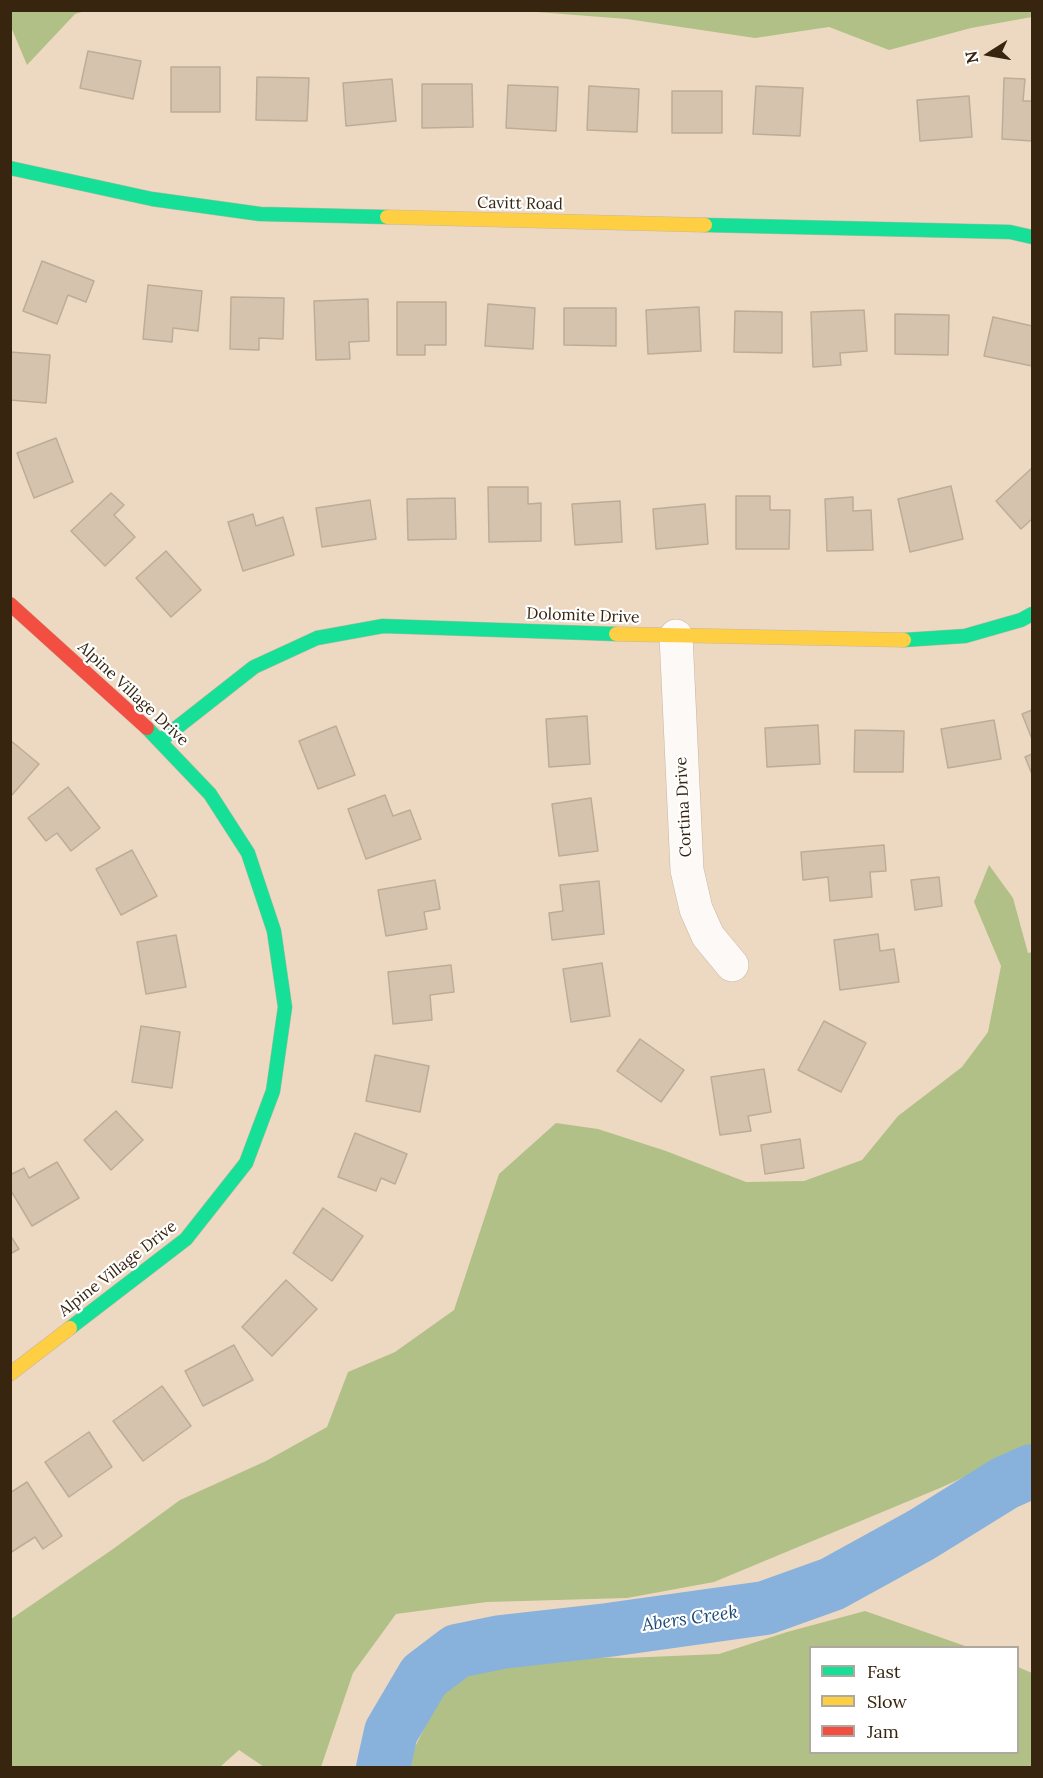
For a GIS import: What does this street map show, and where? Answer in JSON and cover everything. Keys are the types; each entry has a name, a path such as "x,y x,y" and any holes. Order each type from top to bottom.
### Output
{"street":[{"name":"Cavitt Road","path":"10,168 152,200 260,214 1010,232 1032,237"},
{"name":"Alpine Village Drive","path":"10,604 162,740 210,795 248,853 274,931 285,1007 273,1091 246,1163 186,1239 10,1374"},
{"name":"Dolomite Drive","path":"162,740 254,667 317,638 383,626 676,636 911,640 965,636 1021,620 1032,614"},
{"name":"Cortina Drive","path":"676,636 687,870 696,909 708,936 732,965"}],"green space":[{"path":"1032,10 1032,17 971,28 889,50 829,27 755,38 627,19 524,11"},
{"path":"10,11 85,11 75,14 27,65 11,27"},
{"path":"989,865 1013,898 1028,953 1032,952 1032,1446 940,1488 714,1582 627,1598 487,1602 396,1614 353,1673 321,1767 264,1767 239,1750 220,1767 11,1767 11,1619 180,1500 266,1461 327,1427 348,1372 395,1352 454,1310 499,1174 556,1123 598,1129 666,1151 746,1182 804,1181 862,1160 898,1116 962,1067 988,1032 1001,966 974,902"},
{"path":"865,1611 965,1646 809,1646 809,1754 1019,1754 1019,1667 1032,1673 1032,1767 405,1767 438,1701 475,1637 499,1631 539,1656 625,1658 719,1654 787,1632"}],"building":[{"path":"88,51 141,61 133,99 80,88"},
{"path":"171,67 220,67 220,112 171,112"},
{"path":"257,77 309,78 307,121 256,120"},
{"path":"1004,78 1025,79 1023,101 1032,101 1032,141 1002,139"},
{"path":"392,79 396,121 346,126 343,83"},
{"path":"422,84 472,84 473,127 422,128"},
{"path":"508,85 558,87 556,131 506,128"},
{"path":"589,86 639,89 637,132 587,130"},
{"path":"756,86 803,88 800,136 753,134"},
{"path":"672,91 722,91 722,133 672,133"},
{"path":"969,96 972,137 920,141 917,100"},
{"path":"42,261 94,281 86,302 68,295 57,324 23,311"},
{"path":"148,285 202,291 198,331 173,328 172,342 143,339"},
{"path":"231,297 284,298 283,339 259,338 259,350 230,349"},
{"path":"368,299 369,341 349,342 350,359 316,360 314,301"},
{"path":"397,302 446,302 446,345 425,345 425,355 397,355"},
{"path":"488,304 535,308 533,349 485,346"},
{"path":"699,307 701,351 648,354 646,310"},
{"path":"564,308 616,308 616,346 564,345"},
{"path":"864,310 867,351 840,353 841,365 813,367 811,312"},
{"path":"735,311 782,312 782,353 734,352"},
{"path":"895,314 949,315 948,355 895,354"},
{"path":"993,317 1032,326 1032,366 984,356"},
{"path":"10,352 50,355 46,403 10,400"},
{"path":"56,438 73,482 34,498 17,453"},
{"path":"1032,468 1032,519 1021,529 996,501"},
{"path":"951,486 963,539 910,552 898,499"},
{"path":"488,487 528,487 528,504 541,503 541,541 489,542"},
{"path":"111,493 124,505 114,515 135,537 105,566 71,531"},
{"path":"736,496 770,496 770,510 790,510 789,549 736,549"},
{"path":"853,497 853,511 871,510 873,550 827,551 825,499"},
{"path":"455,498 456,539 408,540 407,499"},
{"path":"370,500 376,539 322,547 316,508"},
{"path":"620,501 622,542 575,545 572,504"},
{"path":"705,504 708,544 656,549 653,509"},
{"path":"253,514 256,526 283,517 294,555 243,571 228,522"},
{"path":"166,551 201,590 171,617 136,578"},
{"path":"1032,710 1032,739 1022,714"},
{"path":"587,716 590,764 549,767 546,719"},
{"path":"994,720 1001,759 948,768 941,729"},
{"path":"818,725 820,764 767,767 765,728"},
{"path":"336,726 355,775 318,789 299,741"},
{"path":"855,730 904,731 903,772 854,772"},
{"path":"10,740 39,764 12,795 10,793"},
{"path":"1032,754 1032,774 1025,757"},
{"path":"68,787 100,828 71,851 57,833 46,841 28,818"},
{"path":"385,795 393,816 410,810 421,839 366,859 348,809"},
{"path":"591,798 598,851 559,856 552,804"},
{"path":"884,845 886,871 870,872 872,897 830,901 828,877 803,880 801,852"},
{"path":"132,850 157,896 121,915 96,869"},
{"path":"939,877 942,906 915,910 911,880"},
{"path":"435,880 440,909 424,912 427,929 386,936 378,890"},
{"path":"599,881 604,934 552,940 549,913 563,911 560,885"},
{"path":"878,934 880,951 894,949 899,982 840,990 834,940"},
{"path":"176,935 186,987 146,994 137,942"},
{"path":"602,963 610,1016 571,1022 563,969"},
{"path":"451,965 454,992 430,995 432,1020 393,1024 388,972"},
{"path":"824,1021 866,1043 841,1092 798,1070"},
{"path":"141,1026 180,1032 172,1088 132,1082"},
{"path":"640,1039 684,1070 661,1102 617,1071"},
{"path":"375,1055 429,1066 420,1112 366,1101"},
{"path":"764,1069 771,1112 748,1116 751,1131 720,1135 711,1077"},
{"path":"116,1111 143,1140 111,1170 84,1140"},
{"path":"355,1133 407,1154 395,1184 381,1178 376,1191 338,1177"},
{"path":"800,1139 804,1168 765,1174 761,1145"},
{"path":"57,1162 79,1198 32,1226 10,1189 10,1175 24,1168 29,1178"},
{"path":"323,1208 363,1236 332,1281 293,1253"},
{"path":"10,1235 19,1249 10,1254"},
{"path":"286,1280 317,1309 272,1356 242,1327"},
{"path":"234,1345 253,1380 203,1406 185,1371"},
{"path":"162,1386 191,1426 143,1461 113,1421"},
{"path":"89,1432 112,1467 69,1497 45,1462"},
{"path":"27,1482 62,1536 43,1549 35,1537 10,1553 10,1493"}],"waterway":[{"name":"Abers Creek","path":"383,1768 391,1732 424,1676 457,1651 501,1642 765,1608 832,1584 921,1535 1005,1483 1032,1471"}],"traffic: fast":[{"path":"10,168 152,199 260,214 387,217"},
{"path":"705,225 1010,232 1032,237"},
{"path":"904,640 965,636 1021,620 1032,614"},
{"path":"161,740 254,667 317,638 383,626 616,634"},
{"path":"70,1328 186,1239 246,1163 273,1091 285,1007 274,931 248,853 210,794 147,728"}],"traffic: slow":[{"path":"387,217 705,225"},
{"path":"616,634 904,640"},
{"path":"10,1374 70,1328"}],"traffic: jam":[{"path":"10,604 147,728"}]}
